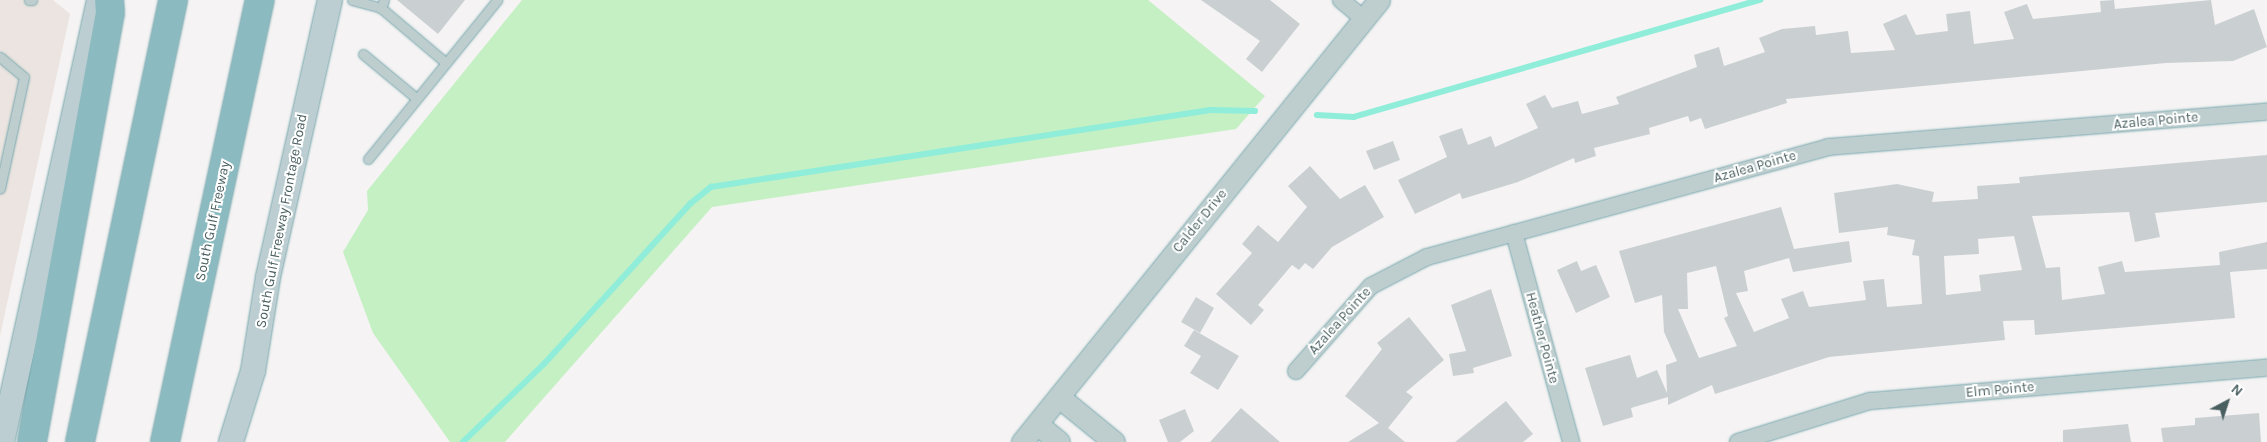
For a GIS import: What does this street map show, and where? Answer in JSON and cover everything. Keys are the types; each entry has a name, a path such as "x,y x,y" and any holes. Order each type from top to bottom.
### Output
{"highway":[{"path":"32,442 110,13 109,0"},
{"path":"80,442 173,0"},
{"name":"South Gulf Freeway","path":"165,442 260,0"}],"main road":[{"path":"2,442 99,0"},
{"name":"South Gulf Freeway Frontage Road","path":"231,442 253,372 268,277 330,0"}],"street":[{"path":"1342,0 1364,19"},
{"name":"Calder Drive","path":"1022,442 1380,0"},
{"name":"Azalea Pointe","path":"1296,371 1371,286 1427,257 1828,147 2267,112"},
{"name":"Heather Pointe","path":"1514,233 1571,442"},
{"name":"Elm Pointe","path":"1738,442 1870,401 2267,368"},
{"path":"1058,397 1114,442"},
{"path":"1037,424 1058,442"}],"lane":[{"path":"352,0 383,4 445,62"},
{"path":"368,160 445,62 497,0"},
{"path":"363,54 416,98"},
{"path":"0,57 24,77 0,188"}],"shaded area":[{"path":"0,0 53,0 70,14 0,336"}],"green space":[{"path":"522,0 1148,0 1265,96 1236,129 712,207 505,442 450,442 373,333 343,252 368,210 367,191"}],"building":[{"path":"397,0 465,0 438,34"},
{"path":"1201,0 1270,0 1300,24 1262,72 1246,59 1260,41"},
{"path":"2114,0 2115,9 2211,0 2215,25 2254,9 2267,47 2233,61 2166,63 1786,99 1787,103 1705,129 1701,118 1690,122 1688,116 1649,128 1650,134 1594,148 1596,156 1575,163 1574,158 1518,182 1462,199 1460,193 1415,214 1398,180 1447,157 1439,136 1462,128 1468,145 1491,136 1495,147 1538,128 1526,104 1545,95 1552,108 1578,101 1582,114 1619,104 1616,97 1697,67 1694,55 1719,47 1724,66 1765,52 1759,38 1782,29 1815,26 1816,35 1848,31 1851,53 1895,50 1883,24 1906,14 1916,35 1948,31 1946,14 1970,11 1974,44 2014,39 2004,12 2027,4 2033,19 2101,12 2100,1"},
{"path":"1393,141 1400,160 1374,170 1366,151"},
{"path":"2267,155 2267,202 2155,213 2160,237 2135,242 2129,212 2032,216 2046,268 2060,267 2062,300 2105,294 2098,267 2122,261 2125,272 2220,265 2219,252 2267,242 2267,269 2230,272 2235,318 2035,335 2034,320 2003,321 2005,340 1829,357 1715,394 1712,385 1668,405 1668,397 1631,408 1633,417 1603,426 1585,368 1630,355 1637,378 1657,370 1667,393 1666,365 1677,361 1664,332 1662,295 1635,303 1619,251 1781,207 1794,249 1849,241 1852,262 1793,272 1789,258 1744,271 1748,291 1736,293 1754,332 1789,318 1781,299 1803,291 1809,307 1866,300 1863,281 1884,279 1887,307 1922,304 1919,256 1912,255 1915,240 1887,235 1888,227 1839,233 1834,193 1897,184 1934,192 1932,202 1978,199 1977,186 2020,183 2019,177","holes":["2014,236 2022,270 1979,275 1981,291 1946,295 1944,256 1979,254 1978,239","1716,266 1728,316 1724,318 1737,346 1699,358 1678,309 1688,309 1687,273"]},
{"path":"1310,166 1340,199 1365,185 1384,217 1332,247 1313,269 1305,263 1299,270 1292,265 1258,305 1264,310 1251,325 1216,294 1252,253 1242,244 1258,225 1278,242 1307,207 1288,186"},
{"path":"1577,261 1581,271 1596,265 1610,297 1576,313 1557,270"},
{"path":"1491,289 1512,356 1473,368 1474,373 1453,376 1449,354 1466,351 1451,305"},
{"path":"1196,297 1214,308 1200,333 1181,322"},
{"path":"1409,317 1444,360 1406,392 1413,397 1388,428 1405,442 1348,442 1379,423 1345,396 1382,349 1377,343"},
{"path":"1194,330 1239,356 1218,390 1190,373 1201,356 1184,346"},
{"path":"1506,401 1533,434 1523,442 1455,442"},
{"path":"1241,408 1280,442 1210,442"},
{"path":"1185,409 1194,431 1180,442 1168,442 1159,420"},
{"path":"2259,413 2261,442 2163,442 2161,428 2195,425 2195,418"},
{"path":"2128,424 2131,442 2063,442 2063,430"}],"waterway":[{"path":"1317,115 1354,117 1760,0"},
{"path":"463,442 544,364 690,204 711,187 1210,110 1255,111"}]}
